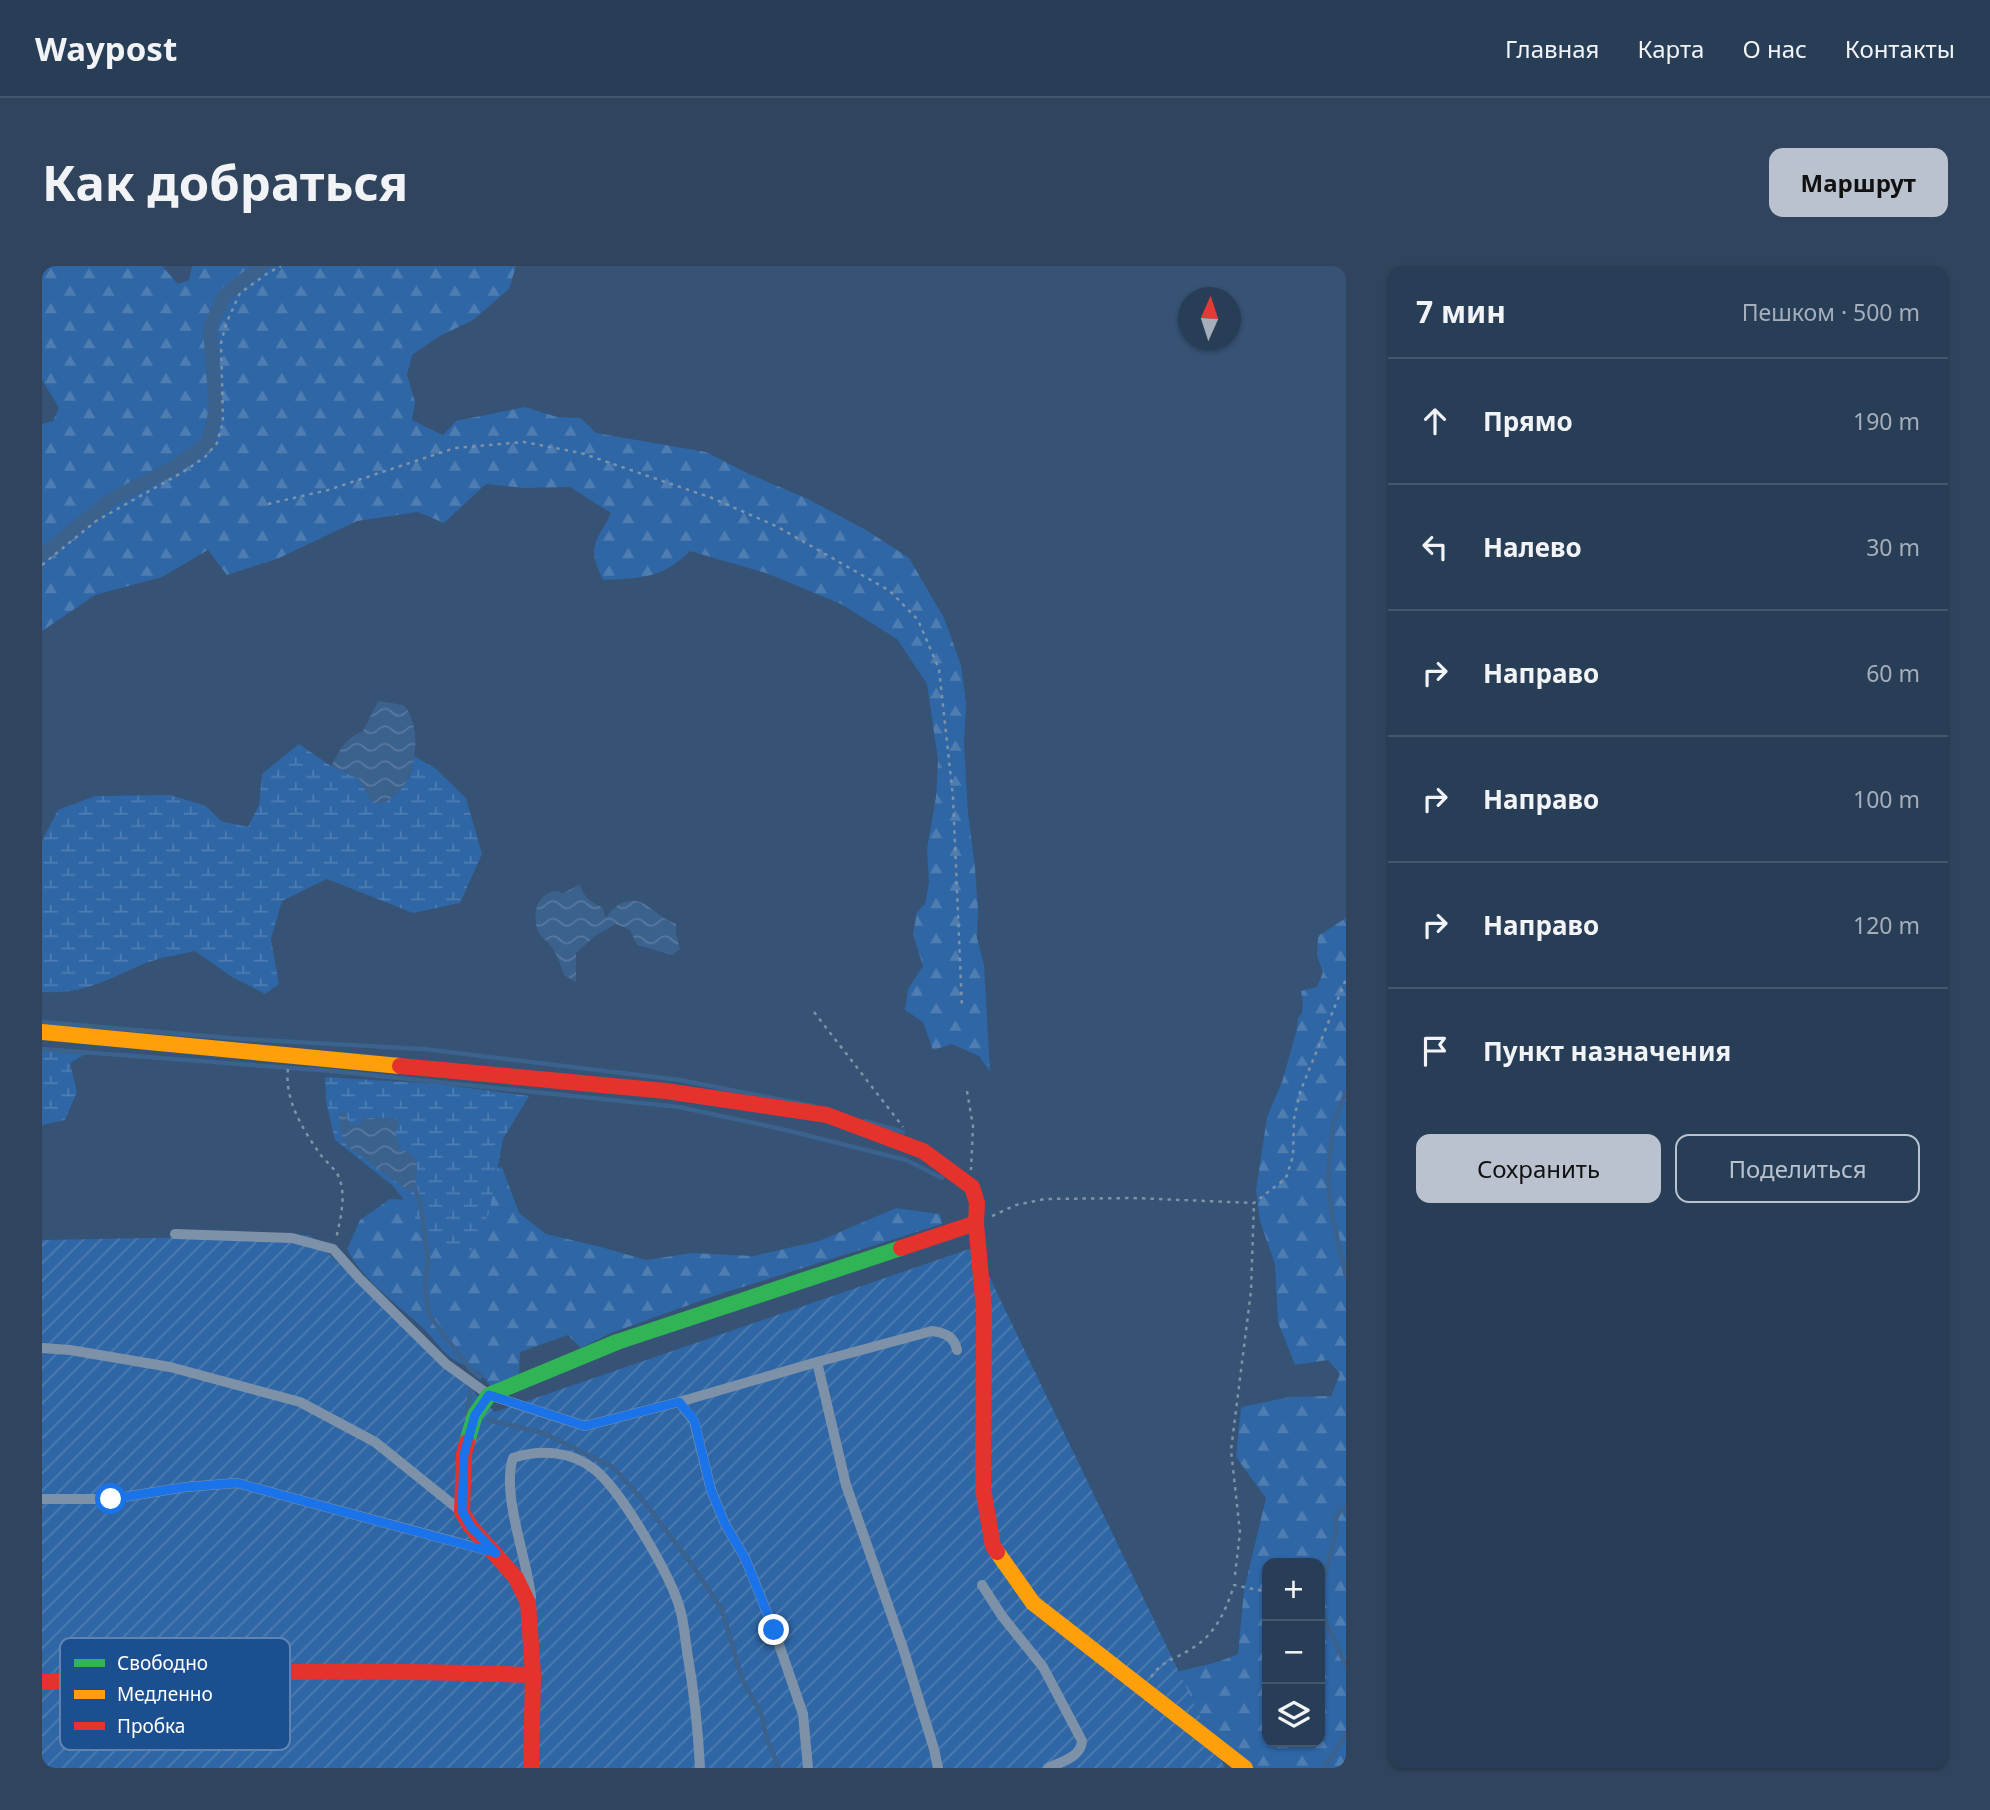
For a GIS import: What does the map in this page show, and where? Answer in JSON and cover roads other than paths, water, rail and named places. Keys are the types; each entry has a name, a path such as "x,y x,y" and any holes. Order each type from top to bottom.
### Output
{"street":[{"path":"42,1032 666,1091 827,1115 923,1152 972,1187 977,1203 976,1223 984,1310 984,1489 993,1546 1033,1603 1245,1768"},
{"path":"462,1511 464,1454 475,1415 489,1395 617,1342 976,1223"},
{"path":"175,1234 292,1238 333,1249 446,1364 489,1395 585,1426 932,1331 950,1337 957,1350"},
{"path":"42,1348 70,1350 170,1367 300,1402 375,1442 462,1511 471,1527 516,1578 528,1603 533,1675 531,1768"},
{"path":"817,1362 846,1485 903,1648 938,1768"},
{"path":"679,1402 694,1420 711,1490 725,1524 745,1558 774,1630 803,1714 808,1768"},
{"path":"528,1603 531,1597 530,1580 511,1493 510,1468 513,1458 531,1452 564,1454 594,1468 616,1492 658,1559 680,1608 697,1708 700,1768"},
{"path":"42,1499 111,1499 186,1487 237,1483 496,1553"},
{"path":"982,1586 1043,1667 1082,1741 1082,1748 1076,1755 1048,1768"},
{"path":"290,1672 439,1671 533,1675"},
{"path":"42,1682 60,1681"}],"water":[{"path":"378,701 404,705 415,733 415,755 409,775 401,790 385,803 373,803 359,779 331,766 347,741 363,731"},
{"path":"580,885 588,899 602,907 606,918 620,904 634,901 644,904 676,924 680,949 672,955 637,945 630,930 616,924 595,936 576,953 576,982 564,975 555,952 539,933 536,911 540,901 548,893 563,893"},
{"path":"345,1112 352,1125 361,1124 361,1118 396,1118 400,1123 395,1131 400,1149 415,1159 415,1188 409,1191 348,1147 339,1123 339,1113"}],"waterway":[{"path":"42,555 112,499 175,467 208,443 216,410 210,326 225,295 262,266"},
{"path":"42,1022 242,1039 424,1049 680,1080 813,1106"},
{"path":"42,1049 331,1071 679,1107 906,1160 942,1178"},
{"path":"1346,1092 1333,1124 1328,1178 1332,1216 1346,1276"},
{"path":"865,1121 903,1132"},
{"path":"415,1188 421,1205 428,1261 425,1287 429,1315 470,1369 480,1377"},
{"path":"467,1413 471,1390"},
{"path":"489,1420 543,1433 613,1467 646,1504 722,1610 742,1679 761,1713 767,1739 779,1768"},
{"path":"1325,1576 1336,1532 1336,1518 1340,1511 1346,1508"},
{"path":"1325,1620 1346,1666"},
{"path":"1324,1768 1346,1734"}]}
